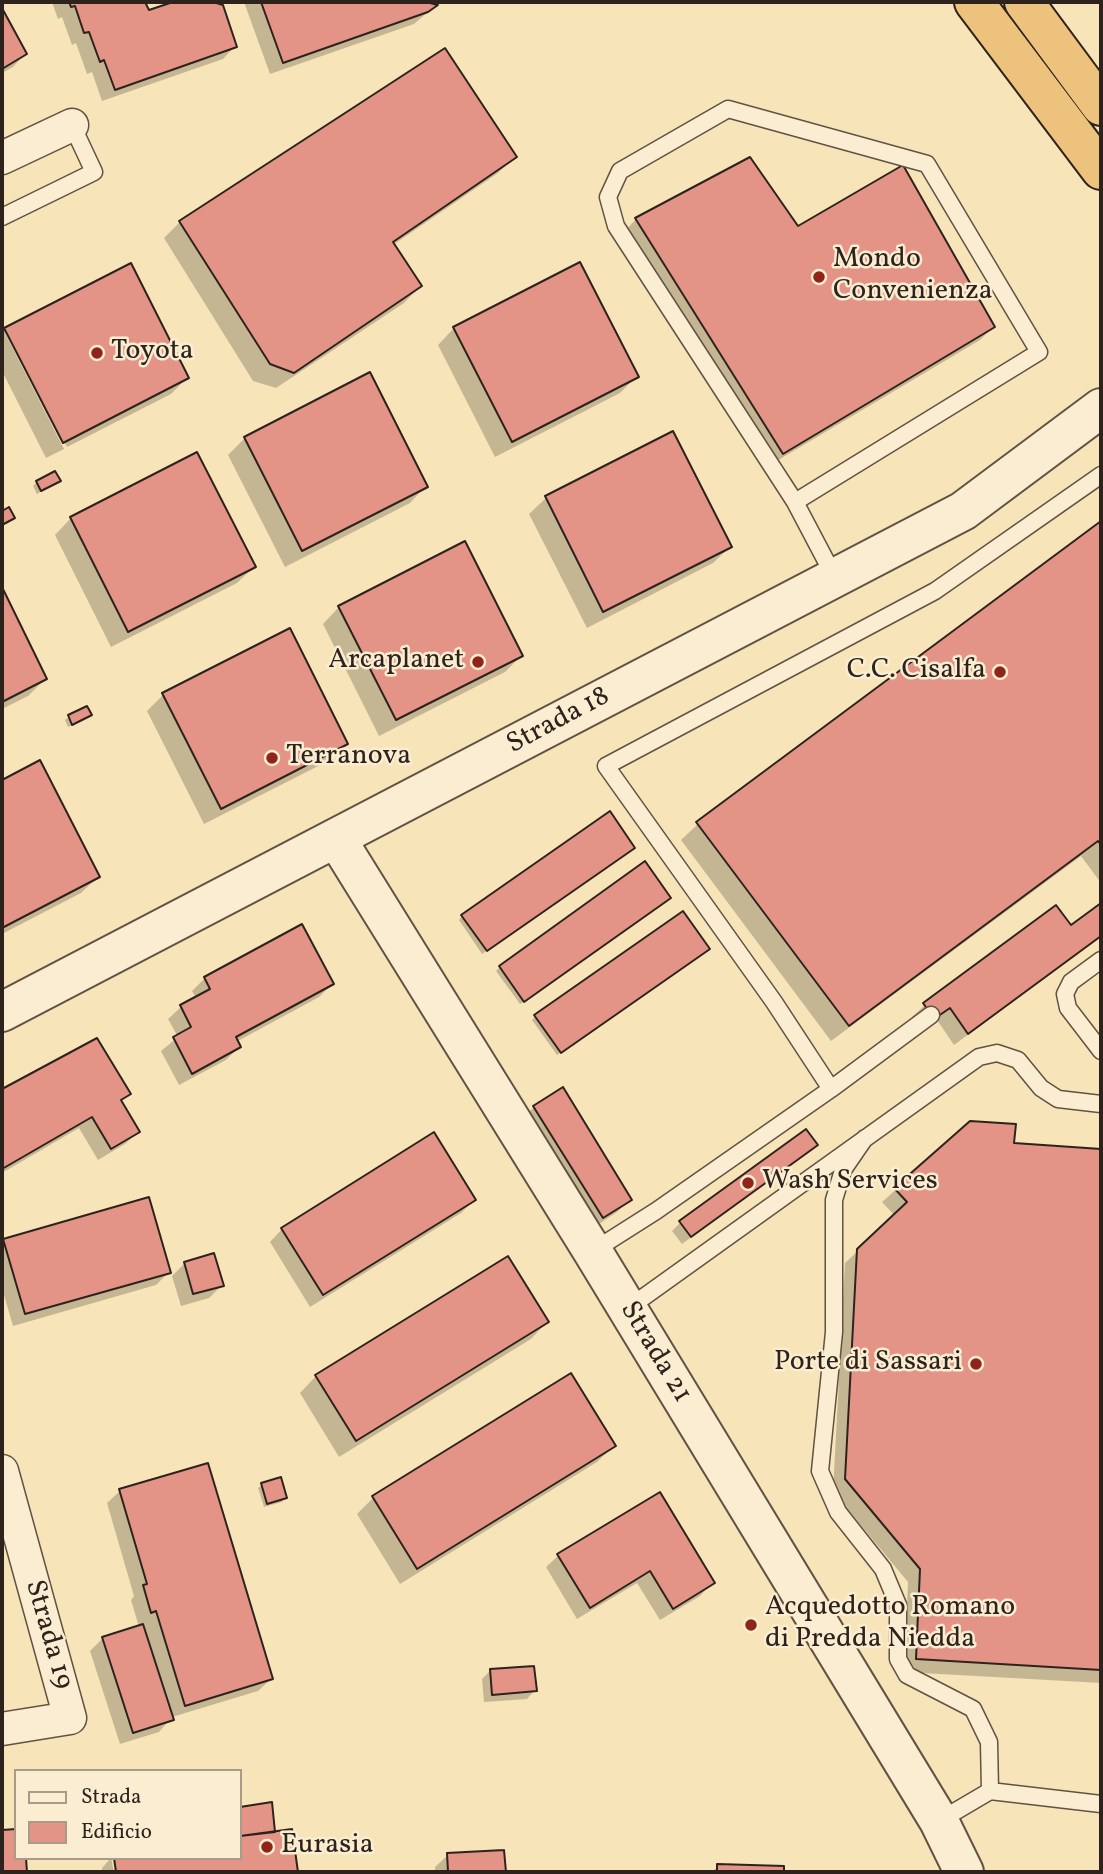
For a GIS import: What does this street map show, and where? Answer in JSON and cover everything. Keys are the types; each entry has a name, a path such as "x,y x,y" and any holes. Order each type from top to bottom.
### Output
{"highway":[{"path":"948,2 1068,125"},
{"path":"974,2 1101,170"},
{"path":"1024,2 1097,100"},
{"path":"1043,2 1097,100"}],"street":[{"path":"2,158 72,125"},
{"name":"Strada 18","path":"2,1012 963,511 1101,408"},
{"name":"Strada 21","path":"336,838 593,1252 939,1821 964,1872"},
{"name":"Strada 19","path":"2,1471 70,1718 2,1729"}],"lane":[{"path":"795,502 1039,352 927,164 729,109 620,171 608,197 616,226 795,502 835,578"},
{"path":"2,217 94,172 72,125"},
{"path":"831,1089 774,1002 606,766 935,590 1101,475"},
{"path":"1101,960 1071,982 1065,994 1068,1008 1101,1052"},
{"path":"593,1252 656,1211 932,1016"},
{"path":"627,1309 979,1057 997,1053 1018,1060 1041,1088 1058,1099 1101,1104"},
{"path":"865,1138 843,1170 834,1200 834,1332 820,1471 838,1512 883,1569 898,1605 898,1659 907,1675 974,1709 989,1742 990,1791"},
{"path":"939,1821 990,1791 1101,1804"}],"building":[{"path":"69,2 145,2 149,10 173,2 213,2 223,5 237,47 115,90 104,60 100,62 89,32 84,33 75,6 71,7"},
{"path":"261,2 426,2 438,5 428,12 283,63"},
{"path":"2,8 27,54 2,69"},
{"path":"445,48 517,157 393,242 422,286 294,373 270,364 179,221"},
{"name":"Mondo Convenienza","path":"750,157 798,226 903,165 995,327 783,454 635,218"},
{"path":"580,262 639,377 512,442 453,327"},
{"name":"Toyota","path":"131,263 189,378 63,443 4,328"},
{"path":"370,372 428,487 302,551 244,437"},
{"path":"673,431 732,547 603,612 545,496"},
{"path":"197,452 256,567 128,632 70,517"},
{"path":"55,471 61,481 41,491 36,481"},
{"path":"9,507 15,518 2,525 2,511"},
{"name":"C.C. Cisalfa","path":"1101,521 1101,845 1098,841 849,1026 696,822"},
{"path":"465,541 523,656 396,720 338,606"},
{"path":"2,587 47,679 2,702"},
{"path":"290,628 348,744 221,809 162,693"},
{"path":"87,706 92,715 72,725 68,715"},
{"path":"40,760 100,877 2,928 2,780"},
{"path":"610,811 635,848 487,951 461,915"},
{"path":"645,861 671,898 524,1002 499,966"},
{"path":"1101,903 1101,936 968,1034 950,1008 934,1019 923,1003 1056,905 1071,925"},
{"path":"683,911 710,949 561,1053 534,1015"},
{"path":"302,924 334,984 236,1037 241,1047 192,1074 173,1037 191,1027 180,1005 210,989 204,977"},
{"path":"97,1038 131,1094 121,1100 140,1132 111,1149 92,1117 2,1169 2,1089"},
{"path":"563,1087 632,1200 603,1218 533,1106"},
{"name":"Porte di Sassari","path":"970,1121 1016,1124 1014,1143 1101,1149 1101,1670 916,1659 920,1569 845,1479 857,1249 907,1202 894,1188"},
{"name":"Wash Services","path":"806,1129 818,1145 691,1237 679,1221"},
{"path":"434,1132 476,1200 323,1295 281,1228"},
{"path":"149,1197 171,1273 25,1314 3,1239"},
{"path":"214,1253 224,1286 193,1294 184,1262"},
{"path":"508,1256 549,1322 356,1441 315,1375"},
{"path":"571,1373 616,1446 417,1569 372,1496"},
{"path":"208,1463 273,1679 185,1706 156,1611 151,1613 143,1585 147,1584 119,1489"},
{"path":"281,1477 287,1498 267,1504 261,1483"},
{"path":"660,1492 715,1583 673,1609 650,1571 590,1608 557,1554"},
{"path":"143,1624 174,1720 133,1733 102,1637"},
{"path":"534,1666 537,1691 492,1695 490,1669"},
{"path":"272,1802 275,1832 242,1836 242,1807"},
{"path":"14,1829 14,1860 26,1860 27,1872 2,1872 2,1830"},
{"name":"Eurasia","path":"292,1829 298,1872 116,1872 114,1860 242,1860 242,1836"},
{"path":"504,1850 506,1872 448,1872 447,1853"},
{"path":"717,1864 784,1866 784,1872 717,1872"}],"place":[{"name":"Mondo Convenienza","path":"819,277"},
{"name":"Toyota","path":"97,353"},
{"name":"Arcaplanet","path":"478,662"},
{"name":"C.C. Cisalfa","path":"1000,672"},
{"name":"Terranova","path":"272,758"},
{"name":"Wash Services","path":"748,1183"},
{"name":"Porte di Sassari","path":"976,1364"},
{"name":"Acquedotto Romano di Predda Niedda","path":"751,1625"},
{"name":"Eurasia","path":"267,1847"}]}
